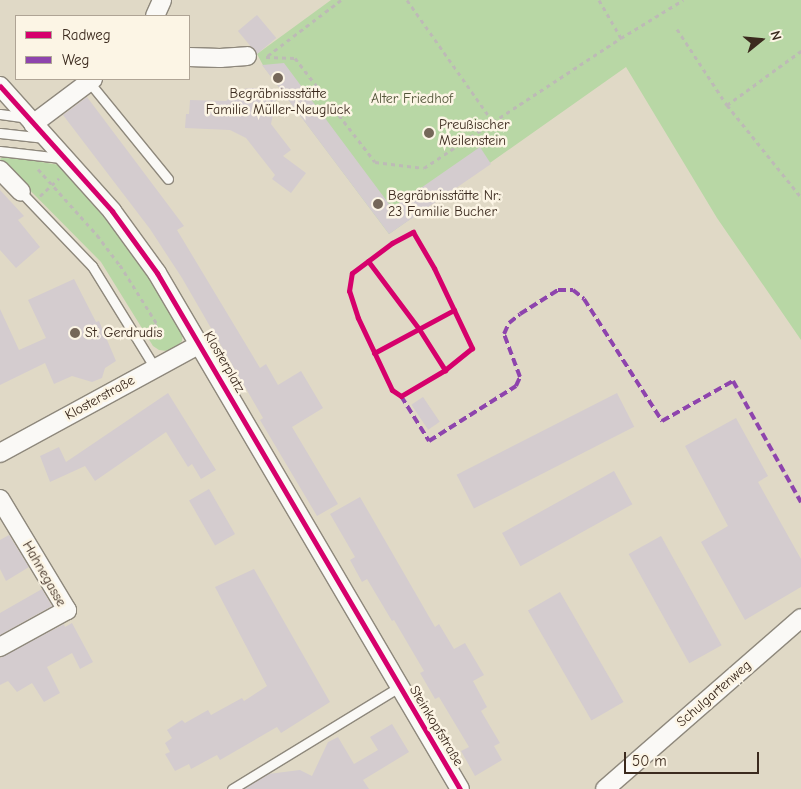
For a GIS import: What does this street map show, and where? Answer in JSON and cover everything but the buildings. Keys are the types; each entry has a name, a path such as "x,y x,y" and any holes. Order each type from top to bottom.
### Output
{"street":[{"path":"155,15 162,0"},
{"path":"190,56 220,58 247,56"},
{"path":"30,121 91,80"},
{"name":"Klosterplatz","path":"3,93 112,211 162,281 396,681"},
{"path":"0,170 27,198"},
{"name":"Klosterstraße","path":"0,453 200,344"},
{"name":"Hahnegasse","path":"0,499 67,610 0,647"},
{"name":"Schulgartenweg","path":"605,789 801,618"},
{"name":"Steinkopfstraße","path":"396,681 460,789"}],"lane":[{"path":"91,80 168,179"},
{"path":"0,114 30,121"},
{"path":"0,133 46,138"},
{"path":"0,151 68,162"},
{"path":"27,198 92,266 155,368"},
{"path":"232,789 396,681"}],"path":[{"path":"341,0 266,57 295,58 375,162 424,168 621,38 683,0"},
{"path":"407,0 494,122"},
{"path":"599,0 621,38"},
{"path":"677,29 727,105 801,197"},
{"path":"727,105 801,51"},
{"path":"25,154 97,235 125,273 157,324 136,336"},
{"path":"27,198 52,185 68,162"}],"green space":[{"name":"Alter Friedhof","path":"331,0 801,0 801,340 717,218 626,67 389,234 264,67 257,54"},
{"path":"4,156 60,165 115,229 161,294 183,332 182,341 176,347 167,351 159,350 153,346 101,262 2,162 0,159"}],"marked path":[{"path":"401,396 429,441 516,386 520,377 504,334 509,323 558,290 573,290 584,299 662,421 733,381 801,502"}],"cycle path":[{"path":"0,86 112,211 157,273 460,789"},
{"path":"413,232 434,268 472,348 445,370 401,396 392,390 358,318 349,291 352,273 392,243 413,232"},
{"path":"368,261 419,329 445,370"},
{"path":"374,353 454,310"}],"place":[{"name":"Begräbnissstätte Familie Müller-Neuglück","path":"278,78"},
{"name":"Preußischer Meilenstein","path":"429,133"},
{"name":"Begräbnisstätte Nr: 23 Familie Bucher","path":"378,204"},
{"name":"St. Gerdrudis","path":"75,333"}]}
